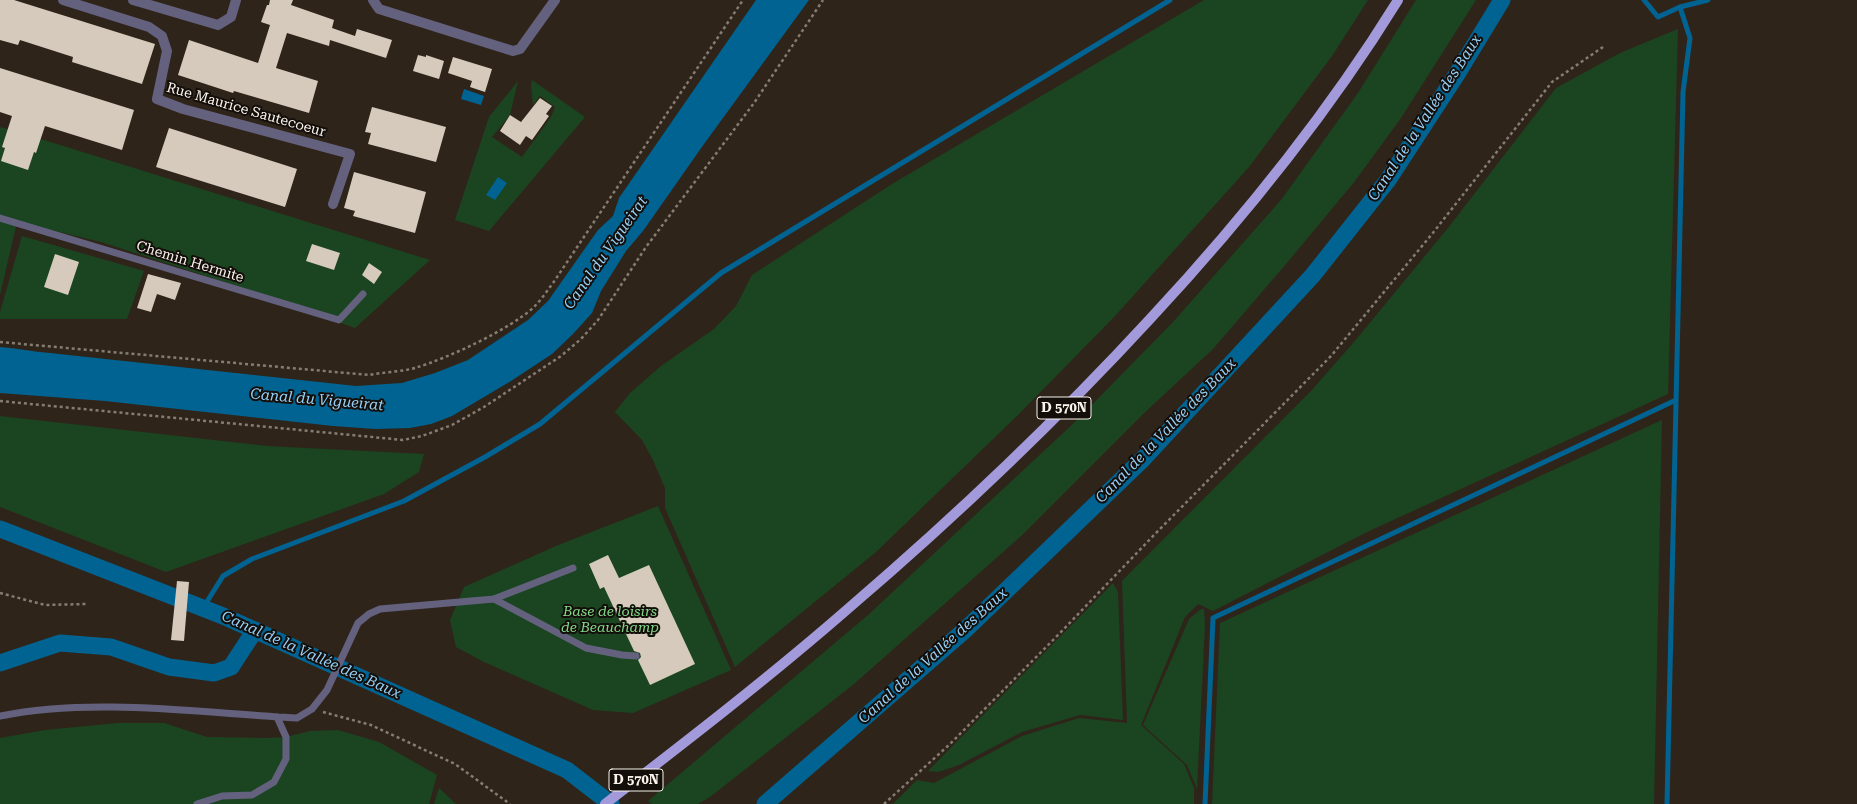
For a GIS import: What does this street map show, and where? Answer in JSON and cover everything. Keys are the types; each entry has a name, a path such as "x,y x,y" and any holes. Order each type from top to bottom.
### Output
{"main road":[{"name":"D 570N","path":"606,804 849,608 978,492 1118,353 1205,259 1275,175 1379,32 1398,0"}],"street":[{"name":"Rue Maurice Sautecoeur","path":"63,0 149,27 162,36 167,52 157,99 183,109 350,154 333,204"},
{"path":"132,0 218,25 231,16 236,0"},
{"path":"373,0 379,9 513,51 520,49 555,0"}],"lane":[{"name":"Chemin Hermite","path":"0,218 338,320 363,294"},
{"path":"0,716 26,711 116,707 297,718 312,709 327,690 358,622 369,614 380,610 494,599 573,568"},
{"path":"494,599 586,648 622,655 636,656"},
{"path":"197,804 222,796 252,795 274,782 286,759 286,737 277,717"}],"path":[{"path":"0,342 369,374 414,368 457,352 484,339 519,318 534,307 540,300 553,283 742,0"},
{"path":"0,401 403,440 422,436 452,425 484,407 561,356 581,339 598,320 646,247 754,103 823,0"},
{"path":"884,804 950,744 1154,534 1331,356 1432,234 1552,82 1603,47"},
{"path":"0,593 45,605 86,604"},
{"path":"312,709 371,725 455,764 510,804"}],"green space":[{"path":"1204,0 1368,0 1332,56 1249,167 1115,316 1019,414 876,552 735,667 665,508 665,488 652,458 642,440 615,412 630,393 661,366 714,329 736,306 752,275 892,184"},
{"path":"1416,0 1476,0 1401,118 1355,181 1213,349 1141,416 1020,537 854,684 710,797 698,804 652,804 648,801 868,615 1076,421 1173,322 1281,200 1358,93"},
{"path":"1678,29 1668,394 1367,532 1213,611 1198,604 1185,617 1141,725 1184,764 1194,788 1194,804 893,804 917,780 934,783 1022,736 1079,718 1127,723 1122,581 1311,391 1354,342 1448,228 1556,88 1620,53"},
{"path":"532,80 585,117 489,231 455,220 489,117 518,81 510,115 492,137 522,157 551,117 555,107 540,96 533,105 531,86"},
{"path":"0,127 430,260 355,328 246,289 101,242 17,222 0,295"},
{"path":"22,236 144,271 127,319 0,319 0,312"},
{"path":"0,416 267,446 424,454 419,472 384,494 166,572 0,507"},
{"path":"1662,420 1654,804 1212,804 1220,623"},
{"name":"Base de loisirs de Beauchamp","path":"658,506 731,670 633,713 593,710 484,662 456,647 450,620 464,587 556,546"},
{"path":"1113,583 1118,592 1123,720 1080,715 1022,732 959,765 938,772 928,771"},
{"path":"1201,609 1204,609 1205,625 1197,789 1187,765 1143,725 1189,619"},
{"path":"118,723 164,723 207,737 269,738 286,737 310,731 338,730 379,742 437,775 429,804 0,804 0,738 45,730"},
{"path":"439,788 456,804 434,804"}],"water":[{"name":"Canal du Vigueirat","path":"756,0 809,0 704,144 643,231 626,251 601,291 592,313 552,354 511,381 452,416 431,424 410,428 375,429 333,426 105,401 0,393 0,347 356,386 402,383 435,373 468,360 528,320 548,301 598,230 613,216 619,198"},
{"path":"464,89 484,96 481,105 461,99"},
{"path":"498,177 507,183 495,200 486,195"}],"building":[{"path":"0,0 14,0 155,44 142,84 72,62 73,57 20,40 18,45 0,40"},
{"path":"270,0 293,0 291,5 334,20 332,28 355,36 357,29 392,40 386,58 330,40 329,46 287,33 276,68 318,81 309,113 234,91 233,93 178,75 189,40 258,63 270,25 261,22"},
{"path":"418,55 426,57 426,55 444,61 439,79 413,71"},
{"path":"453,57 492,69 485,92 470,87 472,81 448,73"},
{"path":"0,68 134,110 122,150 45,126 36,153 34,152 28,170 1,161 5,148 2,147 12,116 0,112"},
{"path":"540,98 552,106 546,114 549,116 532,140 526,136 520,145 500,131 510,115 521,122"},
{"path":"372,107 446,127 436,162 368,144 371,133 365,132"},
{"path":"169,128 297,169 285,207 156,167"},
{"path":"354,172 426,192 415,233 353,216 355,211 344,208"},
{"path":"312,244 340,253 334,270 306,261"},
{"path":"55,254 79,262 68,295 44,287"},
{"path":"369,263 382,272 374,284 362,275"},
{"path":"148,274 181,283 175,300 157,294 151,312 137,308"},
{"path":"608,555 619,578 649,565 695,664 650,685 638,660 641,657 640,653 634,651 604,587 600,589 589,564"},
{"path":"177,581 189,582 184,641 171,640"}],"waterway":[{"path":"203,608 223,576 252,559 404,501 485,457 540,424 721,273 1170,0"},
{"name":"Canal de la Vallée des Baux","path":"765,804 965,630 1143,459 1313,275 1388,180 1457,74 1502,0"},
{"path":"1644,0 1658,17 1680,7 1708,0"},
{"path":"1667,804 1683,92 1690,38 1680,7"},
{"path":"1205,804 1213,618 1676,400"},
{"name":"Canal de la Vallée des Baux","path":"0,529 223,616 567,770 611,804"},
{"path":"0,663 60,643 111,647 169,667 214,673 231,667 255,630"}]}
